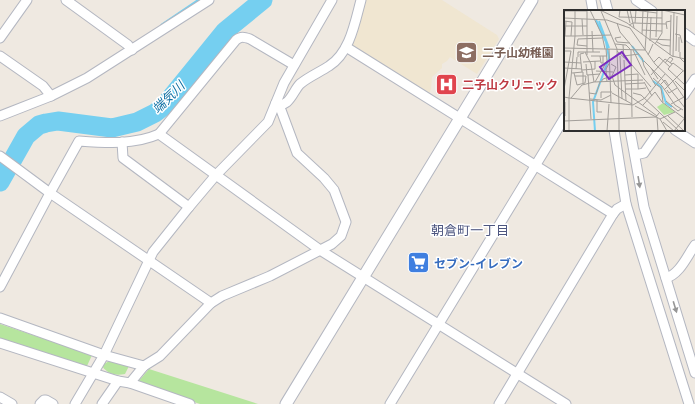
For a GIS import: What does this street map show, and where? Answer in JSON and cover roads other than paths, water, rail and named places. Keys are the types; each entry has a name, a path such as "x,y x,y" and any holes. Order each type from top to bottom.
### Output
{"street":[{"path":"0,38 27,0"},
{"path":"66,0 128,44 132,50"},
{"path":"0,116 51,96 87,78 209,0"},
{"path":"75,404 104,355 156,248 216,175 268,122 282,88 294,65 332,0"},
{"path":"276,103 280,105 284,104 293,95 301,83 335,62 346,47 356,22 361,0"},
{"path":"286,404 532,0"},
{"path":"591,0 593,10"},
{"path":"605,0 608,10"},
{"path":"636,0 651,10"},
{"path":"685,34 695,41"},
{"path":"0,287 79,141 104,143 146,140 159,134 240,37 250,40 294,65"},
{"path":"346,47 613,214"},
{"path":"0,56 43,86 51,96"},
{"path":"685,94 695,79"},
{"path":"282,88 286,95 293,95"},
{"path":"130,383 144,366 160,356 211,303 222,296 270,276 332,244 340,236 346,226 346,219 334,190 324,178 297,153 281,110 276,103"},
{"path":"390,404 564,119"},
{"path":"614,131 626,204 689,404"},
{"path":"630,131 644,207 695,373"},
{"path":"635,155 644,153 659,131"},
{"path":"677,131 695,143"},
{"path":"159,134 320,250 364,276 566,404"},
{"path":"122,142 123,158 189,207"},
{"path":"3,158 50,193 211,303"},
{"path":"499,404 613,214 617,209 626,204"},
{"path":"666,278 672,277 676,273 695,245"},
{"path":"0,318 104,355 144,366"},
{"path":"0,343 118,381 130,383 190,404"},
{"path":"102,404 118,381"},
{"path":"0,397 12,404"},
{"path":"40,404 44,400 52,404"}],"waterway":[{"path":"162,25 199,0"},
{"name":"端気川","path":"0,182 26,136 39,125 58,121 112,128 137,122 155,113 164,106 225,31 263,0"}],"place":[{"name":"二子山幼稚園","path":"466,52"},
{"name":"二子山クリニック","path":"447,84"},
{"name":"セブン-イレブン","path":"419,263"}],"district":[{"name":"朝倉町一丁目","path":"470,230"}]}
